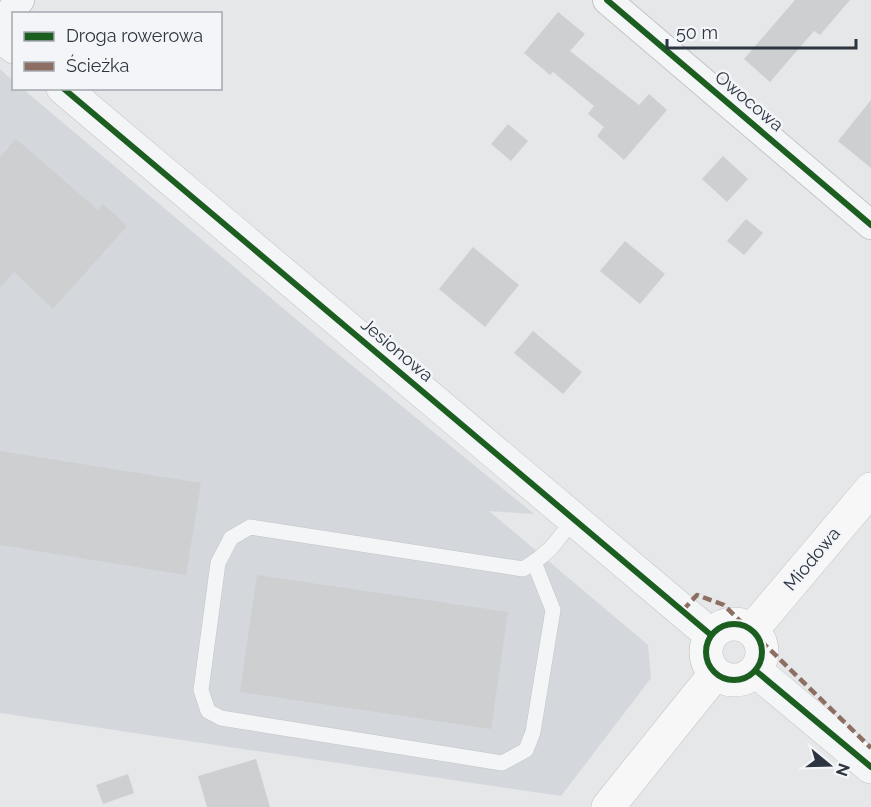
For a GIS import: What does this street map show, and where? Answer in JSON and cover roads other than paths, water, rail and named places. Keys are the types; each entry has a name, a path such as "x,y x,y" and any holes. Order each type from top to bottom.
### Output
{"main road":[{"name":"Miodowa","path":"752,630 871,489"},
{"path":"731,624 742,625 752,630 759,639 762,650 761,661 756,670 747,678 736,681 725,680 715,674 705,655 711,635 720,627 731,624"},
{"path":"608,807 715,674"}],"street":[{"path":"0,24 20,0"},
{"name":"Owocowa","path":"607,0 871,225"},
{"path":"0,35 12,45"},
{"name":"Jesionowa","path":"65,90 711,635"},
{"path":"756,670 871,767"}],"lane":[{"path":"534,562 554,610 533,732 526,750 502,763 221,718 208,711 201,690 218,563 231,538 250,527 523,569 534,562 547,555 574,518"}]}
